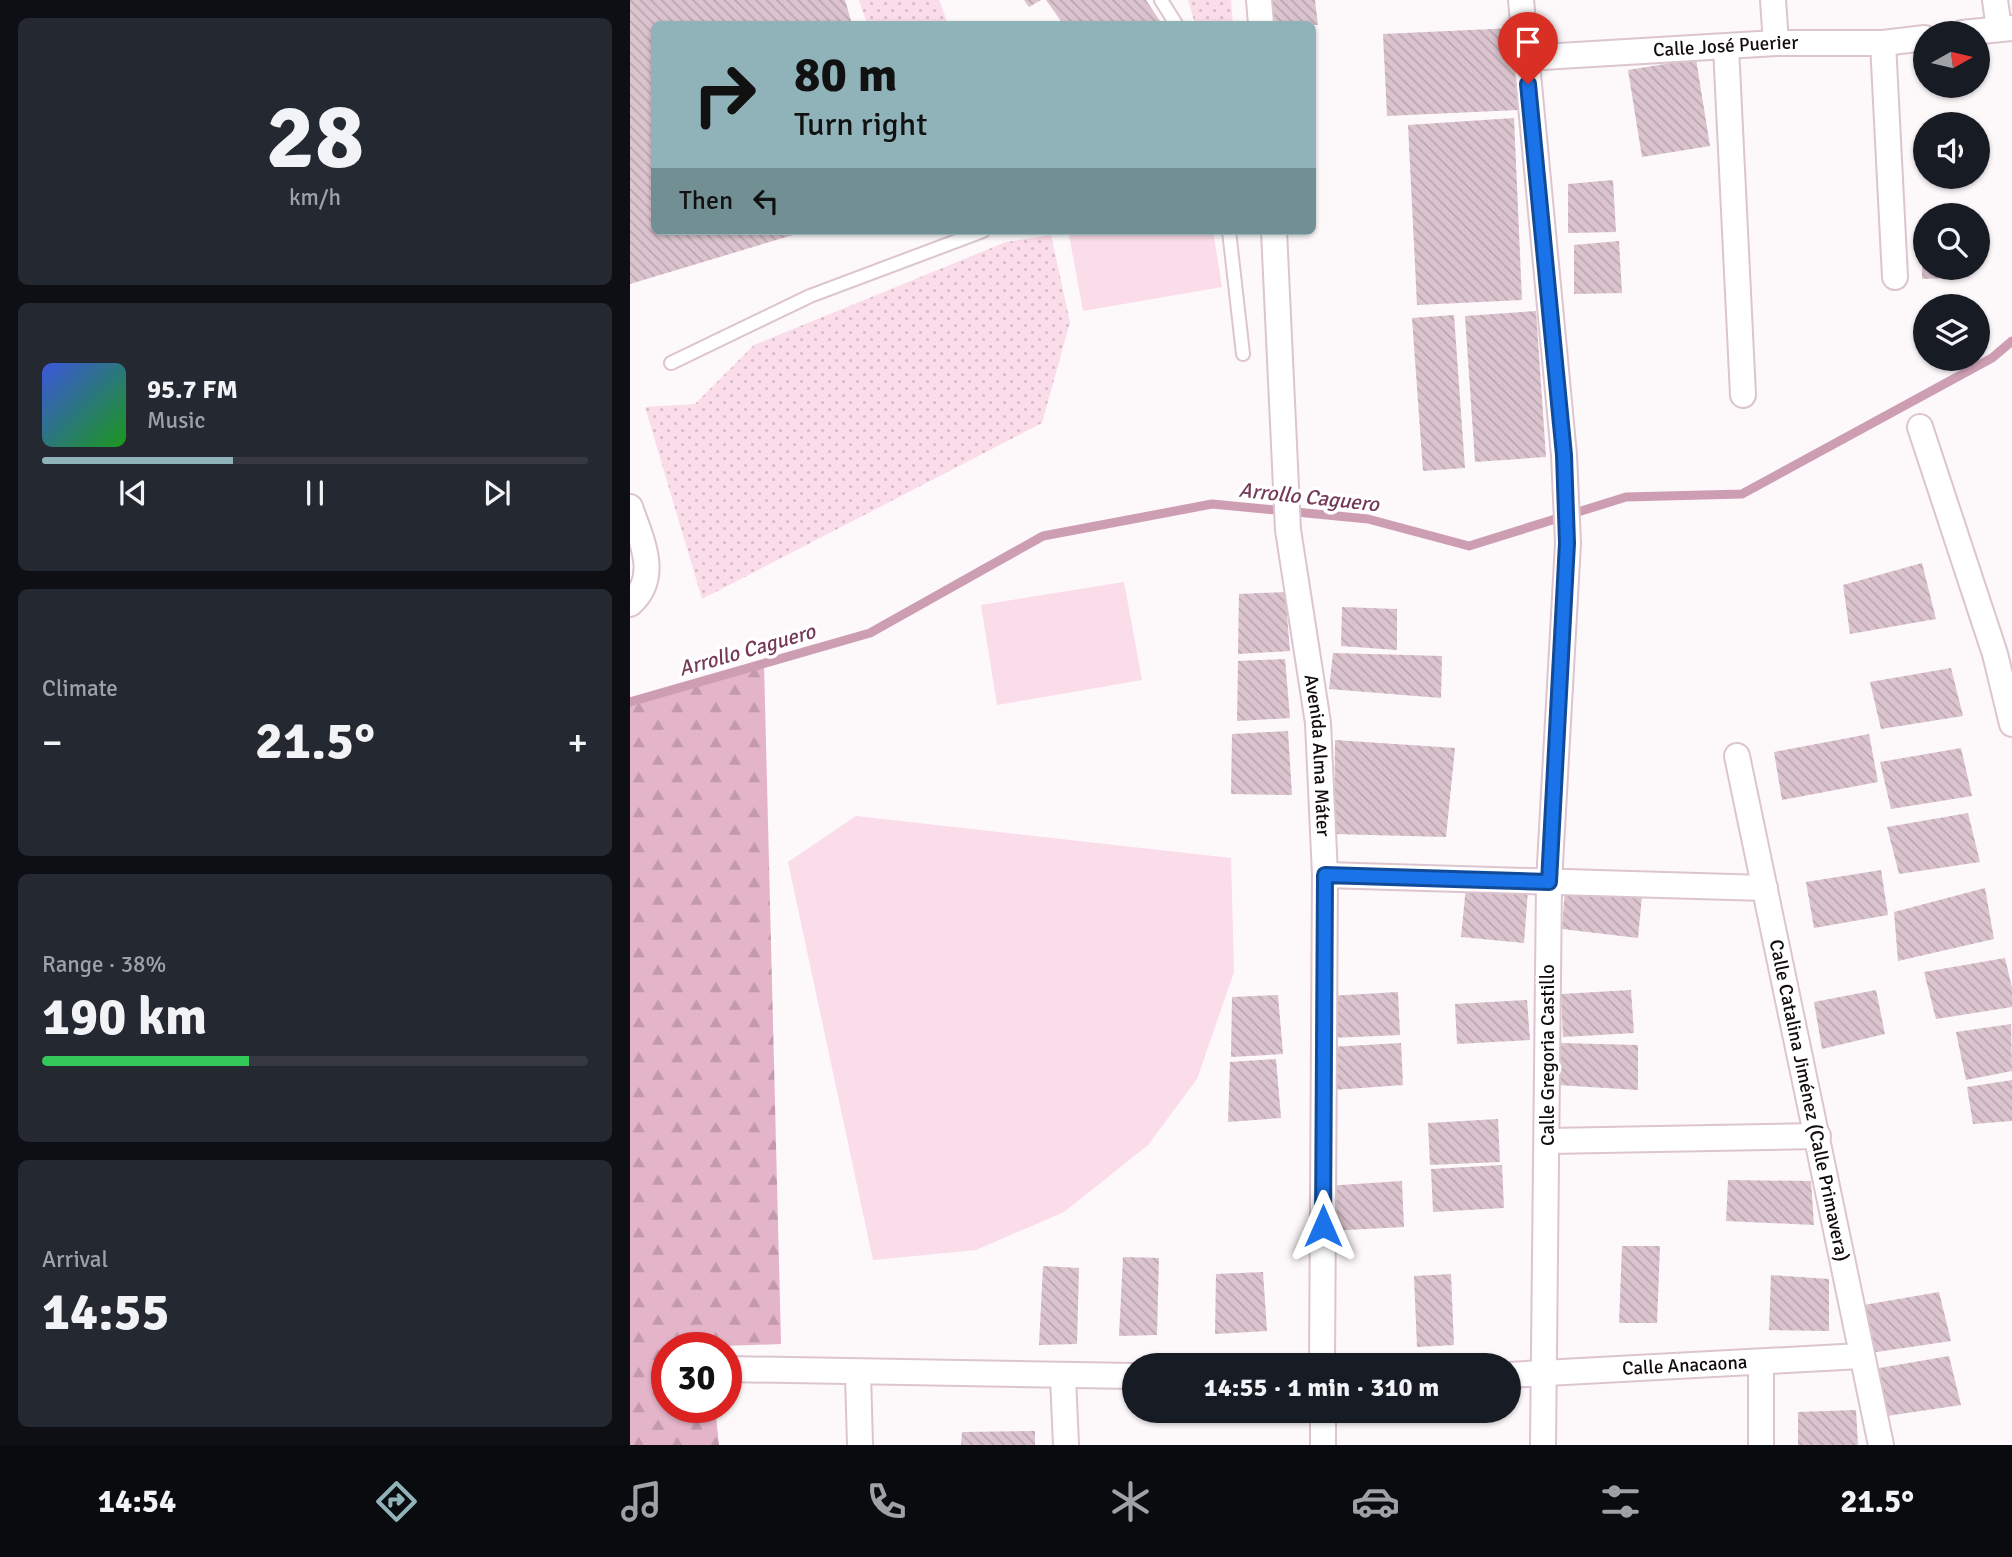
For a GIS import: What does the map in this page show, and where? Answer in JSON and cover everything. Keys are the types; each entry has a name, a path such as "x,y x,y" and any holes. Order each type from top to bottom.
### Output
{"street":[{"path":"1259,0 1261,21"},
{"name":"Calle Gregoria Castillo","path":"1521,0 1566,521 1549,882 1543,1445"},
{"path":"1773,0 1776,43"},
{"path":"1995,0 2006,28"},
{"name":"Calle José Puerier","path":"1526,58 1776,43 1883,43 1913,39"},
{"path":"1883,43 1895,277"},
{"path":"1726,47 1743,395"},
{"name":"Avenida Alma Máter","path":"1275,235 1288,530 1318,723 1325,875 1322,1353"},
{"path":"1920,427 2004,653 2012,724"},
{"path":"630,507 648,562 645,584 630,604"},
{"name":"Calle Catalina Jiménez (Calle Primavera)","path":"1737,756 1881,1445"},
{"path":"1325,875 1765,888"},
{"path":"1548,1141 1818,1136"},
{"name":"Calle Anacaona","path":"1521,1375 1861,1356"},
{"path":"1761,1363 1761,1445"},
{"path":"742,1370 1122,1376"},
{"path":"858,1373 860,1445"},
{"path":"1063,1377 1066,1445"},
{"path":"1322,1423 1323,1445"}],"lane":[{"path":"1161,0 1174,21"},
{"path":"671,363 810,296 972,235"},
{"path":"1229,235 1243,354"}],"shaded area":[{"path":"859,0 939,0 947,21 866,21"},
{"path":"1188,0 1231,0 1233,21 1194,21"},
{"path":"1051,235 1070,322 1042,423 702,599 645,407 695,404 754,345 1006,242"},
{"path":"1069,235 1214,235 1222,287 1083,311"},
{"path":"1124,582 1142,680 997,705 981,605"},
{"path":"856,816 1231,858 1234,972 1197,1079 1148,1145 1064,1212 976,1250 873,1260 788,862"}],"green space":[{"path":"764,663 781,1344 742,1345 742,1332 651,1332 651,1423 717,1423 719,1445 630,1445 630,702"}],"building":[{"path":"630,0 845,0 851,21 651,21 651,235 793,235 630,284"},
{"path":"1024,0 1041,0 1029,7"},
{"path":"1046,0 1146,0 1160,21 1061,21"},
{"path":"1272,0 1315,0 1318,25 1316,21 1275,21"},
{"path":"1514,28 1518,110 1387,116 1383,34"},
{"path":"1696,59 1710,146 1642,157 1628,70"},
{"path":"1514,118 1522,300 1417,305 1408,125"},
{"path":"1613,180 1616,232 1568,233 1568,184"},
{"path":"1619,241 1622,293 1574,294 1574,245"},
{"path":"1536,311 1546,457 1475,462 1465,316"},
{"path":"1454,315 1465,468 1423,471 1412,318"},
{"path":"1922,563 1936,619 1850,634 1843,585"},
{"path":"1285,592 1290,651 1238,654 1239,594"},
{"path":"1342,607 1397,609 1397,650 1341,646"},
{"path":"1333,653 1442,656 1441,698 1329,689"},
{"path":"1285,659 1290,718 1237,721 1238,661"},
{"path":"1951,668 1963,716 1881,729 1870,682"},
{"path":"1288,731 1292,795 1231,794 1232,734"},
{"path":"1869,734 1878,782 1782,800 1774,752"},
{"path":"1335,740 1455,748 1446,837 1334,834"},
{"path":"1961,748 1972,796 1891,809 1880,762"},
{"path":"1968,813 1980,862 1899,874 1887,827"},
{"path":"1881,870 1888,915 1814,928 1806,882"},
{"path":"1466,886 1528,890 1524,943 1461,937"},
{"path":"1565,888 1642,896 1638,938 1562,929"},
{"path":"1985,888 1994,939 1898,961 1894,912"},
{"path":"2005,958 2012,988 2012,1007 1936,1019 1924,972"},
{"path":"1631,990 1634,1033 1563,1037 1561,994"},
{"path":"1876,990 1885,1034 1822,1049 1814,1002"},
{"path":"1398,992 1400,1035 1330,1038 1328,996"},
{"path":"1278,995 1283,1054 1231,1057 1232,997"},
{"path":"1527,1000 1530,1040 1457,1044 1455,1004"},
{"path":"2011,1024 2012,1071 1966,1080 1956,1032"},
{"path":"1401,1043 1403,1085 1333,1090 1330,1047"},
{"path":"1561,1043 1638,1045 1638,1090 1557,1085"},
{"path":"1276,1059 1281,1118 1228,1122 1230,1062"},
{"path":"2012,1080 2012,1121 1973,1124 1967,1087"},
{"path":"1498,1119 1500,1162 1430,1165 1428,1123"},
{"path":"1502,1165 1504,1208 1433,1212 1431,1169"},
{"path":"1728,1180 1811,1181 1814,1225 1726,1221"},
{"path":"1402,1181 1404,1227 1328,1231 1325,1186"},
{"path":"1622,1246 1660,1246 1657,1323 1619,1323"},
{"path":"1123,1257 1159,1258 1157,1335 1119,1336"},
{"path":"1043,1266 1079,1268 1077,1344 1039,1345"},
{"path":"1263,1272 1267,1331 1215,1334 1216,1274"},
{"path":"1451,1274 1454,1345 1417,1347 1414,1276"},
{"path":"1771,1275 1829,1279 1829,1331 1769,1330"},
{"path":"1939,1292 1951,1341 1870,1353 1858,1306"},
{"path":"1949,1356 1961,1405 1880,1417 1868,1370"},
{"path":"1856,1410 1858,1445 1798,1445 1798,1412"},
{"path":"1035,1431 1035,1445 961,1445 962,1432"}],"waterway":[{"name":"Arrollo Caguero","path":"630,702 870,633 1043,536 1212,504 1368,519 1469,546 1626,497 1742,494 1992,358 2012,341"}],"route":[{"path":"1323,1226 1325,875 1549,882 1567,543 1564,455 1528,84"}]}
